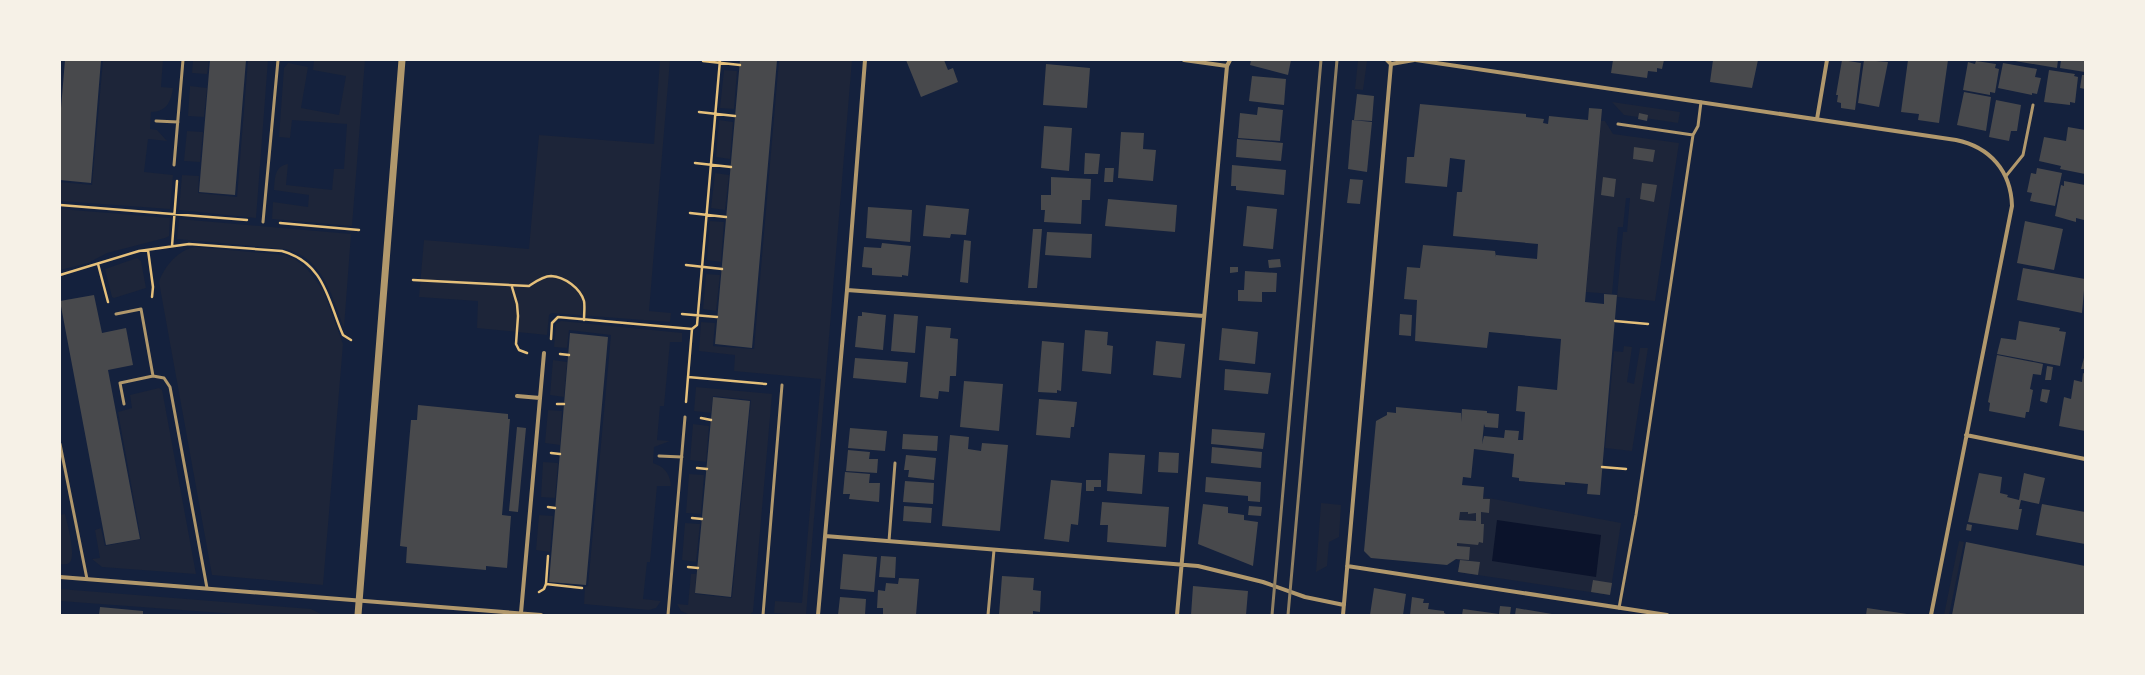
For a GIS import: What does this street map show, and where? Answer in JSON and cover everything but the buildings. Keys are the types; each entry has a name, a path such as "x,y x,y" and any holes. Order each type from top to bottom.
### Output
{"street":[{"path":"358,615 402,60"},
{"path":"818,615 847,290 865,60"},
{"path":"1184,60 1227,66"},
{"path":"1177,615 1227,66 1230,60"},
{"path":"1343,615 1390,64 1387,60"},
{"path":"1390,64 1415,60 1817,119 1969,143 1988,153 1998,162 2006,176 2012,206 1931,615"},
{"path":"1817,119 1827,60"},
{"path":"847,290 1204,316"},
{"path":"521,614 544,353"},
{"path":"517,396 540,398"},
{"path":"1966,435 2085,459"},
{"path":"825,536 1198,566 1263,582 1305,597 1344,605"},
{"path":"1347,566 1667,615"},
{"path":"60,577 541,615"}],"lane":[{"path":"174,165 184,60"},
{"path":"263,222 278,60"},
{"path":"1619,608 1637,507 1693,136 1698,126 1701,102"},
{"path":"2006,176 2023,156 2033,105"},
{"path":"156,121 178,122"},
{"path":"1618,124 1693,136"},
{"path":"116,314 141,309 153,376"},
{"path":"124,404 120,384 153,376 164,378 170,387 207,588"},
{"path":"763,615 782,385"},
{"path":"668,615 685,417"},
{"path":"60,444 86,579"},
{"path":"659,456 682,457"},
{"path":"889,541 895,463"},
{"path":"988,615 994,550"}],"path":[{"path":"703,61 720,61 740,65"},
{"path":"512,287 517,304 518,316 516,344 519,350 525,352 544,353 550,346 552,322 558,317 692,329 697,326 720,61"},
{"path":"699,112 735,116"},
{"path":"695,163 731,167"},
{"path":"172,246 178,175 174,165"},
{"path":"60,205 174,213 359,230"},
{"path":"690,213 726,217"},
{"path":"60,275 148,250 189,244 282,251 296,255 311,268 326,288 343,335 351,340"},
{"path":"141,309 148,304 153,296 148,250"},
{"path":"98,264 107,301 116,314"},
{"path":"686,265 722,269"},
{"path":"413,280 512,287 529,286 538,280 550,276 564,279 577,289 584,302 584,320"},
{"path":"682,314 717,317"},
{"path":"1615,321 1647,324"},
{"path":"685,417 692,329"},
{"path":"688,377 782,385"},
{"path":"1602,467 1625,468"},
{"path":"523,592 540,592 544,589 546,584 548,556"},
{"path":"546,584 582,588"}],"shaded area":[{"path":"103,60 163,60 161,87 173,88 167,105 161,110 151,112 150,129 157,130 167,141 148,139 144,172 173,175 170,209 60,201 60,182 92,185"},
{"path":"193,60 209,60 207,74 192,73"},
{"path":"248,60 268,60 256,218 179,210 182,175 199,176 198,193 237,197"},
{"path":"314,60 365,60 352,226 272,219 273,202 308,207 309,195 274,190 276,174 280,167 288,164 286,185 332,190 334,169 344,169 347,124 292,120 290,138 279,137 284,68 288,63 308,67 301,108 339,115 346,76 313,70"},
{"path":"660,60 670,60 649,311 671,313 670,322 552,313 549,315 547,335 477,328 478,301 419,297 424,240 529,249 539,135 654,144"},
{"path":"779,60 852,60 806,615 774,613 775,601 802,603 821,379 734,371 735,355 699,351 701,322 715,323 713,346 754,349"},
{"path":"1358,60 1367,61 1363,90 1355,89"},
{"path":"724,70 737,71 734,109 720,108"},
{"path":"190,86 207,88 204,117 188,116"},
{"path":"1612,102 1680,112 1678,123 1624,115"},
{"path":"719,120 733,122 730,159 716,157"},
{"path":"1601,121 1605,121 1613,134 1679,143 1655,301 1617,297 1623,232 1627,232 1630,198 1626,198 1623,227 1618,227 1612,294 1586,292"},
{"path":"187,131 203,132 200,162 184,161"},
{"path":"715,173 729,175 725,210 711,208"},
{"path":"60,209 170,218 169,236 107,253 88,263 60,270"},
{"path":"179,219 351,234 344,328 325,280 309,261 298,254 285,249 177,239"},
{"path":"710,221 724,222 721,262 707,260"},
{"path":"196,247 284,255 295,259 308,270 323,290 343,344 323,585 212,575 159,282 164,270 173,259 184,251"},
{"path":"137,258 141,261 146,288 114,298 112,297 105,269"},
{"path":"706,274 720,275 716,311 703,309"},
{"path":"561,321 682,333 682,342 670,342 664,406 660,406 657,440 670,441 654,447 653,463 664,469 668,475 671,486 657,486 650,562 647,562 643,599 661,601 656,608 649,610 584,604 585,587 588,586 611,335 569,330 567,348 554,347 556,324"},
{"path":"1624,346 1632,347 1627,382 1634,384 1640,348 1648,348 1632,451 1605,448 1614,351 1623,352"},
{"path":"553,360 567,362 564,397 550,395"},
{"path":"696,387 772,394 753,612 749,615 688,614 681,611 677,604 688,605 691,574 696,574 695,594 732,598 751,400 713,396 711,413 694,411"},
{"path":"159,388 162,390 163,395 196,574 102,567 92,559 100,558 95,530 101,528 105,546 141,539 118,412 132,408 130,395"},
{"path":"548,410 562,411 560,445 545,443"},
{"path":"693,424 709,426 706,462 690,460"},
{"path":"543,462 558,463 555,498 541,497"},
{"path":"689,474 704,475 701,514 686,513"},
{"path":"1483,497 1621,523 1610,595 1458,572 1460,560 1451,559 1455,511"},
{"path":"1321,503 1341,505 1339,537 1329,542 1327,566 1316,572"},
{"path":"65,514 71,540 72,554 69,563 60,564 60,515"},
{"path":"539,515 553,516 550,552 536,550"},
{"path":"1497,520 1601,535 1596,577 1492,561"},
{"path":"685,523 700,524 696,562 682,560"},
{"path":"1959,541 1964,542 1949,615 1944,615"},
{"path":"60,589 311,609 323,615 249,615 60,601"}],"railway":[{"path":"1272,615 1321,60"},
{"path":"1288,615 1337,60"}]}
